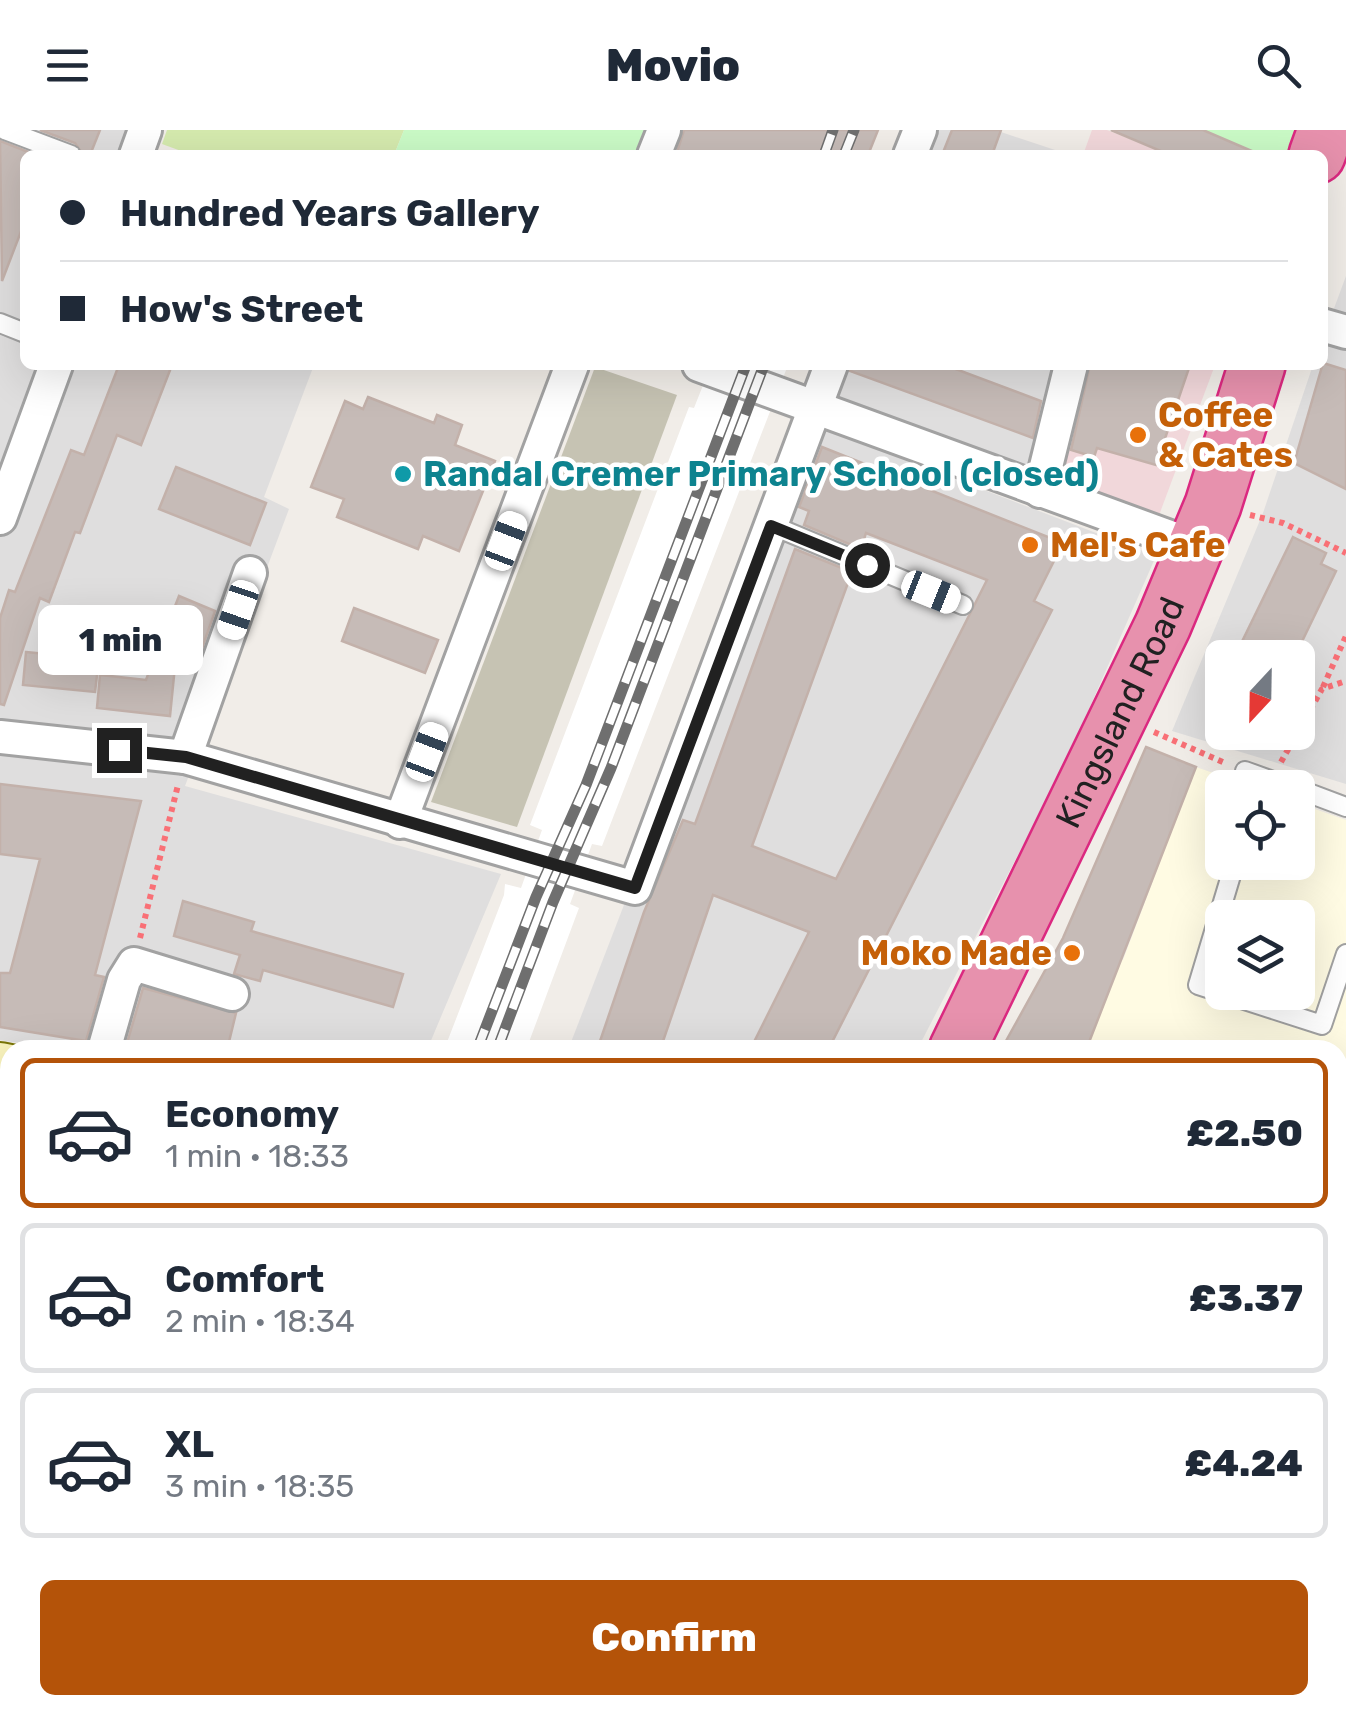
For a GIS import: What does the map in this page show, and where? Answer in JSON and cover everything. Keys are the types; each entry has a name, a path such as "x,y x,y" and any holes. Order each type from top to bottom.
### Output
{"highway":[{"name":"Kingsland Road","path":"962,1040 1121,717 1205,526 1255,370"}],"street":[{"path":"0,518 54,370"},
{"path":"400,822 570,370"},
{"path":"714,370 1040,490 1205,526"},
{"path":"0,737 186,757 635,888 829,370"},
{"path":"1040,490 1070,370"},
{"path":"186,757 250,573"},
{"path":"107,1040 124,980 134,964 232,994"}],"lane":[{"path":"5,130 58,150"},
{"path":"771,526 963,605"},
{"path":"1315,795 1346,807"},
{"path":"1229,880 1198,985 1322,1026 1346,954"}],"path":[{"path":"1205,526 1282,523 1346,553"},
{"path":"1277,770 1346,636"},
{"path":"1322,688 1346,681"},
{"path":"1121,717 1243,770"},
{"path":"134,964 186,757"}],"shaded area":[{"path":"0,130 135,130 125,150 20,150 20,370 312,370 264,497 289,509 185,786 501,874 431,1040 0,1040"},
{"path":"933,130 995,130 1055,150 926,150"},
{"path":"1092,130 1107,130 1157,150 1085,150"},
{"path":"1346,276 1346,784 1315,775 1315,770 1300,770 1234,750 1315,750 1315,640 1210,640 1263,513 1311,370 1328,370 1328,325"},
{"path":"594,370 677,395 517,827 431,802"},
{"path":"843,370 1071,370 1042,473 833,397"},
{"path":"1071,370 1213,370 1158,518 1042,473"},
{"path":"810,423 1156,556 1064,766 922,1040 572,1040"},
{"path":"1205,652 1205,741 1172,731"},
{"path":"1196,767 1205,770 1205,880 1315,880 1315,809 1346,820 1346,1040 1007,1040 1063,938 1123,960"}],"green space":[{"path":"167,130 404,130 396,150 178,150 162,144"},
{"path":"404,130 644,130 636,150 396,150"},
{"path":"1203,130 1302,130 1295,150 1217,150"}],"pier":[{"path":"709,370 786,370 602,846 592,844 570,904 579,908 530,1040 448,1040 505,884 521,888 542,830 530,825 689,407 694,408"}],"building":[{"path":"40,130 100,130 92,150 80,150 75,143"},
{"path":"684,130 878,130 870,150 678,150"},
{"path":"952,130 1001,130 994,150 944,150"},
{"path":"1111,130 1203,130 1249,150 1158,150"},
{"path":"0,141 23,150 20,150 20,234 2,281"},
{"path":"1328,365 1346,370 1346,489 1294,463 1321,370 1328,370"},
{"path":"117,370 170,370 141,445 117,435 49,602 40,598 4,705 0,704 0,618 9,590 15,592 71,450 84,455"},
{"path":"958,370 1041,401 1033,438 850,371"},
{"path":"1089,370 1188,370 1156,465 1097,448 1094,457 1071,450"},
{"name":"Randal Cremer Primary School (closed)","path":"368,397 434,423 437,415 462,425 455,445 495,461 459,551 423,536 418,549 337,517 344,499 311,487 345,401 363,409"},
{"path":"822,447 1063,543 1034,601 1052,610 833,1040 755,1040 809,932 713,895 663,1040 600,1040 644,912 683,820 695,824 795,549 852,572 752,846 836,879 987,580 866,533 861,549 804,525 809,511 799,507"},
{"path":"176,467 266,503 250,545 159,509"},
{"path":"1293,537 1326,553 1321,564 1336,571 1303,640 1243,640"},
{"path":"179,596 215,611 198,660 160,645"},
{"path":"354,608 438,640 425,673 342,641"},
{"path":"26,652 99,659 95,692 23,685"},
{"path":"152,664 175,666 170,716 97,708 100,675 146,680"},
{"path":"1146,747 1196,767 1090,1040 1007,1040 1063,938"},
{"path":"0,784 141,801 95,975 104,977 86,1040 0,1027 0,973 10,973 40,859 0,854"},
{"path":"183,901 254,922 251,931 403,974 393,1007 263,970 260,981 234,974 240,955 174,936"},
{"path":"143,988 236,1013 229,1040 128,1040"}],"railway":[{"path":"826,150 833,130"},
{"path":"846,150 854,130"},
{"path":"481,1040 536,897 586,785 744,370"},
{"path":"501,1040 553,902 611,768 762,370"}],"place":[{"name":"Coffee & Cates","path":"1138,435"},
{"name":"Randal Cremer Primary School (closed)","path":"403,474"},
{"name":"Mel's Cafe","path":"1030,545"},
{"name":"Moko Made","path":"1072,953"}],"route":[{"path":"119,750 186,757 635,888 771,526 867,565"}]}
